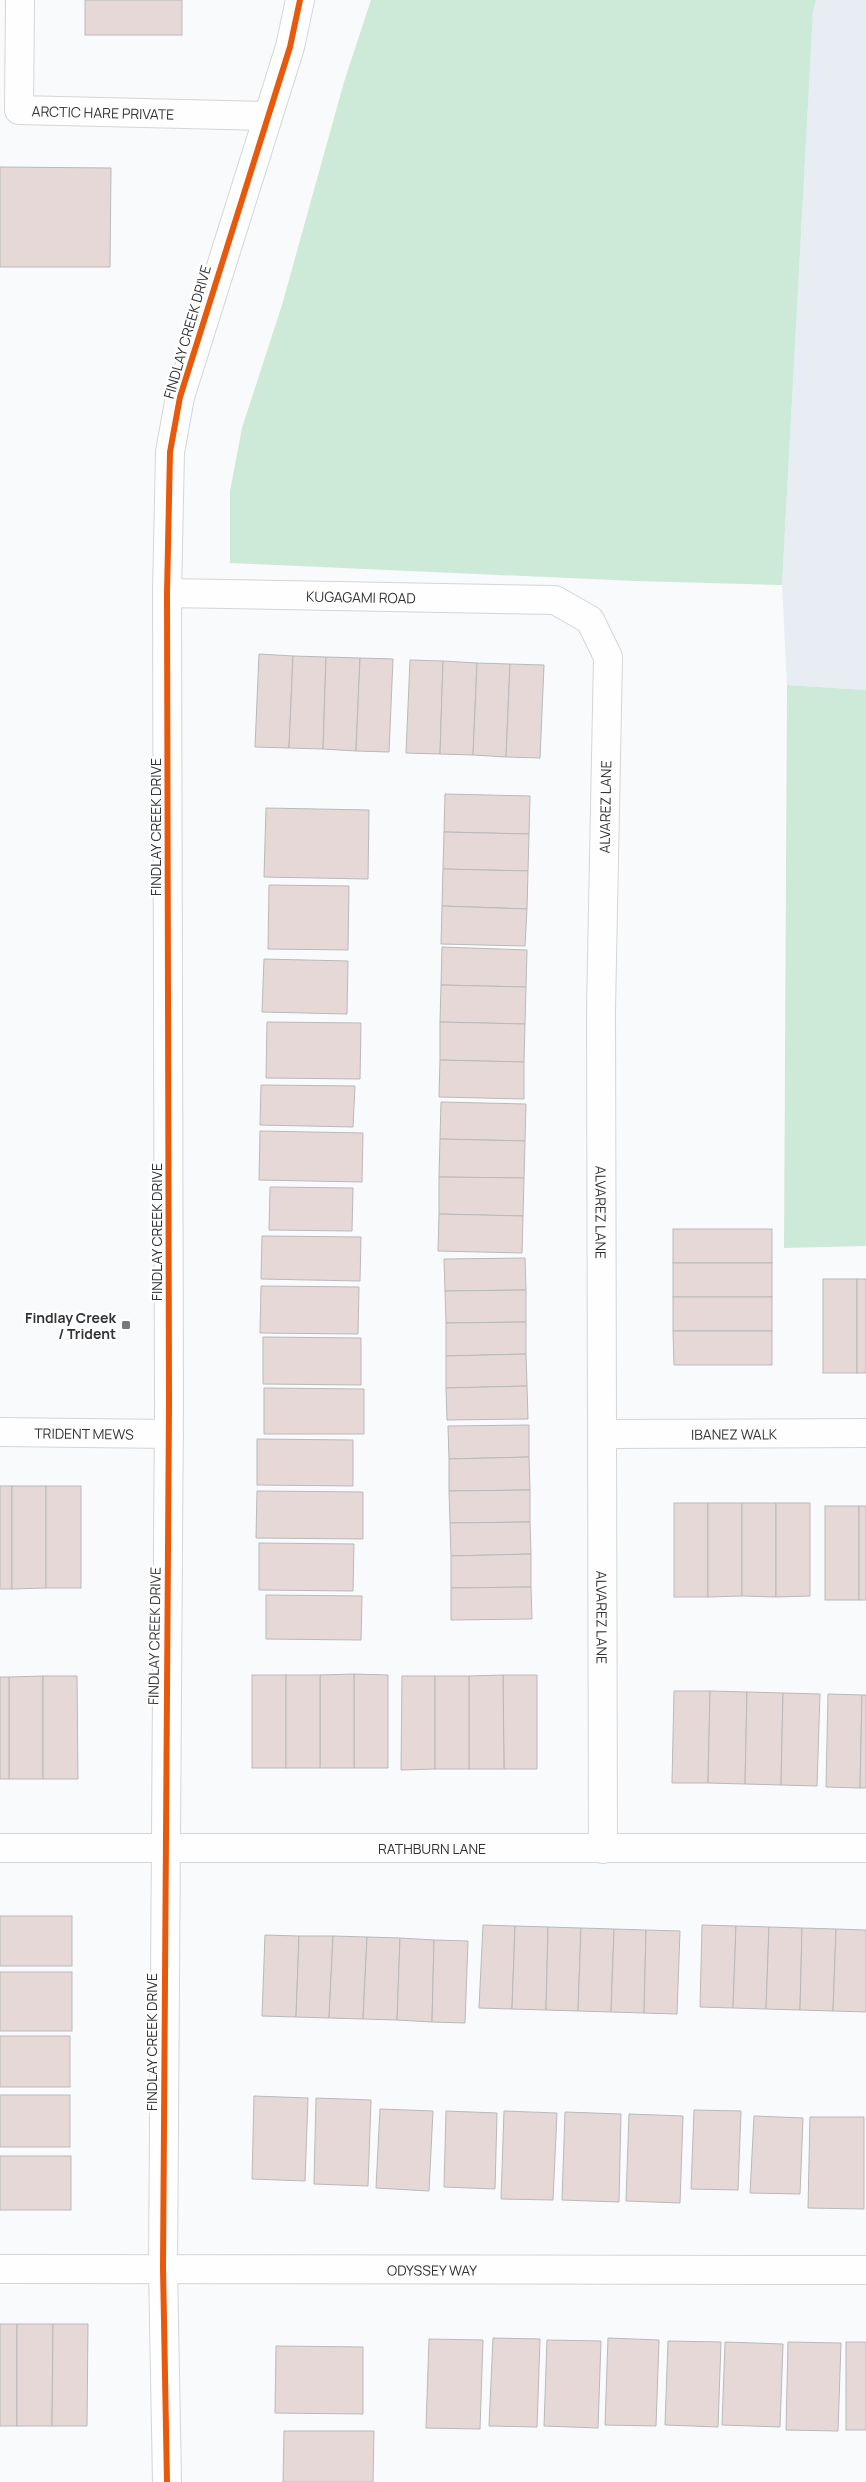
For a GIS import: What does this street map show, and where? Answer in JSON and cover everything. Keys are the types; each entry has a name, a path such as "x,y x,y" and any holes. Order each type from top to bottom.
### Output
{"street":[{"name":"ARCTIC HARE PRIVATE","path":"20,0 18,110 267,116"},
{"name":"FINDLAY CREEK DRIVE","path":"167,2482 163,2268 164,1849 169,1434 167,593 170,452 180,396 290,47 300,0"},
{"name":"KUGAGAMI ROAD","path":"167,593 555,600"},
{"name":"ALVAREZ LANE","path":"555,600 590,620 608,657 600,1010 603,1849"},
{"name":"TRIDENT MEWS","path":"0,1432 169,1434"},
{"name":"IBANEZ WALK","path":"603,1434 866,1433"},
{"name":"RATHBURN LANE","path":"0,1848 866,1848"},
{"name":"ODYSSEY WAY","path":"0,2269 866,2270"}],"shaded area":[{"path":"816,0 866,0 866,690 787,685 782,585 813,12"}],"green space":[{"path":"371,0 816,0 813,12 782,585 636,581 230,563 230,491 242,428 282,305 344,82"},
{"path":"787,685 866,690 866,1246 784,1248"}],"building":[{"path":"85,0 182,0 182,35 85,35"},
{"path":"0,167 111,168 110,267 0,267"},
{"path":"259,654 293,656 289,748 255,747"},
{"path":"293,656 326,657 323,749 289,748"},
{"path":"326,657 360,658 356,751 323,749"},
{"path":"360,658 393,659 389,752 356,751"},
{"path":"410,660 443,661 440,754 406,753"},
{"path":"443,661 477,663 473,755 440,754"},
{"path":"477,663 510,664 506,757 473,755"},
{"path":"510,664 544,665 540,758 506,757"},
{"path":"445,794 530,796 529,834 444,832"},
{"path":"266,808 369,810 368,879 264,877"},
{"path":"444,832 529,834 528,871 443,869"},
{"path":"443,869 528,871 527,909 442,906"},
{"path":"269,885 349,886 348,950 268,949"},
{"path":"442,906 527,909 525,946 441,944"},
{"path":"442,947 527,950 526,987 441,985"},
{"path":"264,959 348,961 347,1014 262,1012"},
{"path":"441,985 526,987 525,1024 440,1022"},
{"path":"267,1022 361,1023 360,1079 266,1078"},
{"path":"440,1022 525,1024 524,1062 440,1060"},
{"path":"440,1060 524,1062 524,1099 439,1097"},
{"path":"261,1085 355,1086 353,1127 260,1125"},
{"path":"441,1102 526,1104 525,1141 440,1139"},
{"path":"260,1131 363,1133 362,1182 259,1180"},
{"path":"440,1139 525,1141 524,1178 439,1177"},
{"path":"439,1177 524,1178 523,1216 439,1214"},
{"path":"270,1187 353,1188 352,1231 269,1230"},
{"path":"439,1214 523,1216 522,1253 438,1251"},
{"path":"673,1229 772,1229 772,1263 673,1263"},
{"path":"262,1236 361,1237 360,1281 261,1279"},
{"path":"525,1258 526,1290 445,1291 444,1259"},
{"path":"673,1263 772,1263 772,1297 673,1297"},
{"path":"823,1279 857,1279 857,1373 823,1373"},
{"path":"857,1279 866,1279 866,1373 857,1373"},
{"path":"261,1286 359,1287 358,1334 260,1333"},
{"path":"526,1290 526,1322 446,1323 445,1291"},
{"path":"673,1297 772,1297 772,1331 673,1331"},
{"path":"526,1322 526,1354 446,1356 446,1323"},
{"path":"673,1331 772,1331 772,1365 674,1365"},
{"path":"263,1337 361,1338 361,1385 263,1384"},
{"path":"526,1354 527,1386 446,1388 446,1356"},
{"path":"527,1386 528,1419 447,1420 446,1388"},
{"path":"264,1388 364,1389 364,1434 264,1434"},
{"path":"529,1425 529,1457 449,1459 448,1426"},
{"path":"257,1439 353,1440 353,1486 257,1485"},
{"path":"529,1457 530,1490 449,1491 449,1459"},
{"path":"0,1486 12,1486 12,1589 0,1589"},
{"path":"12,1486 46,1486 46,1588 12,1589"},
{"path":"46,1486 81,1486 81,1588 46,1588"},
{"path":"530,1490 530,1522 450,1523 449,1491"},
{"path":"257,1491 363,1492 363,1539 256,1538"},
{"path":"674,1503 708,1503 708,1597 674,1597"},
{"path":"708,1503 742,1503 742,1596 708,1597"},
{"path":"742,1503 776,1503 776,1597 742,1596"},
{"path":"776,1503 810,1503 810,1596 776,1597"},
{"path":"825,1506 859,1506 859,1600 825,1600"},
{"path":"859,1506 866,1506 866,1600 859,1600"},
{"path":"530,1522 531,1554 451,1556 450,1523"},
{"path":"259,1543 354,1544 353,1591 259,1590"},
{"path":"531,1554 531,1587 451,1588 451,1556"},
{"path":"531,1587 532,1619 451,1620 451,1588"},
{"path":"266,1595 362,1596 361,1640 266,1639"},
{"path":"354,1674 388,1675 388,1768 354,1768"},
{"path":"354,1674 354,1768 320,1768 320,1675"},
{"path":"252,1675 286,1675 286,1768 252,1768"},
{"path":"286,1675 320,1675 320,1768 286,1768"},
{"path":"503,1675 537,1675 537,1769 504,1769"},
{"path":"503,1675 504,1769 469,1769 469,1676"},
{"path":"43,1676 43,1779 9,1779 9,1677"},
{"path":"43,1676 77,1676 78,1779 43,1779"},
{"path":"402,1676 435,1676 435,1769 401,1770"},
{"path":"435,1676 469,1676 469,1769 435,1769"},
{"path":"0,1677 9,1677 9,1779 0,1779"},
{"path":"674,1691 710,1691 708,1783 672,1783"},
{"path":"710,1691 747,1692 745,1784 708,1783"},
{"path":"747,1692 783,1693 781,1785 745,1784"},
{"path":"783,1693 820,1694 817,1786 781,1785"},
{"path":"828,1694 862,1695 860,1788 826,1787"},
{"path":"862,1695 866,1695 866,1788 860,1788"},
{"path":"0,1916 72,1916 72,1966 0,1966"},
{"path":"483,1925 515,1926 512,2009 479,2008"},
{"path":"702,1925 736,1926 733,2008 700,2007"},
{"path":"515,1926 548,1927 546,2010 512,2009"},
{"path":"736,1926 769,1927 766,2009 733,2008"},
{"path":"548,1927 581,1928 578,2011 546,2010"},
{"path":"769,1927 802,1928 800,2010 766,2009"},
{"path":"581,1928 614,1929 611,2012 578,2011"},
{"path":"802,1928 836,1929 833,2011 800,2010"},
{"path":"614,1929 646,1930 644,2013 611,2012"},
{"path":"836,1929 866,1930 866,2012 833,2011"},
{"path":"646,1930 680,1931 677,2014 644,2013"},
{"path":"265,1935 299,1936 296,2017 262,2016"},
{"path":"299,1936 333,1936 329,2018 296,2017"},
{"path":"333,1936 367,1937 363,2019 329,2018"},
{"path":"367,1937 400,1938 397,2020 363,2019"},
{"path":"400,1938 434,1940 432,2022 397,2020"},
{"path":"434,1940 468,1941 465,2023 432,2022"},
{"path":"0,1972 72,1972 72,2031 0,2031"},
{"path":"0,2036 70,2036 70,2087 0,2087"},
{"path":"0,2095 70,2095 70,2147 0,2147"},
{"path":"254,2096 308,2098 305,2181 252,2179"},
{"path":"316,2098 371,2100 368,2186 314,2184"},
{"path":"380,2109 433,2111 429,2191 376,2188"},
{"path":"694,2110 741,2111 738,2190 691,2189"},
{"path":"446,2111 497,2113 495,2189 444,2187"},
{"path":"504,2111 557,2113 553,2200 501,2199"},
{"path":"565,2112 621,2114 619,2202 562,2200"},
{"path":"629,2114 683,2116 680,2203 626,2201"},
{"path":"754,2116 803,2118 800,2194 750,2193"},
{"path":"810,2117 864,2117 864,2209 808,2208"},
{"path":"0,2156 71,2156 71,2210 0,2210"},
{"path":"0,2324 17,2324 17,2426 0,2426"},
{"path":"17,2324 53,2324 52,2426 17,2426"},
{"path":"53,2324 88,2324 87,2426 52,2426"},
{"path":"493,2338 540,2339 537,2427 489,2426"},
{"path":"608,2338 659,2340 656,2426 605,2425"},
{"path":"429,2339 483,2340 480,2429 426,2428"},
{"path":"547,2340 601,2341 598,2428 544,2426"},
{"path":"668,2341 721,2342 718,2427 665,2425"},
{"path":"725,2342 783,2344 780,2427 722,2425"},
{"path":"788,2342 841,2343 838,2431 786,2430"},
{"path":"846,2342 866,2342 866,2430 846,2430"},
{"path":"276,2346 363,2347 363,2414 275,2413"},
{"path":"284,2431 374,2431 373,2482 283,2482"}],"cycle path":[{"path":"167,2482 163,2268 169,1404 167,593 170,452 180,397 290,47 300,0"}],"place":[{"name":"Findlay Creek / Trident","path":"126,1325"}]}
